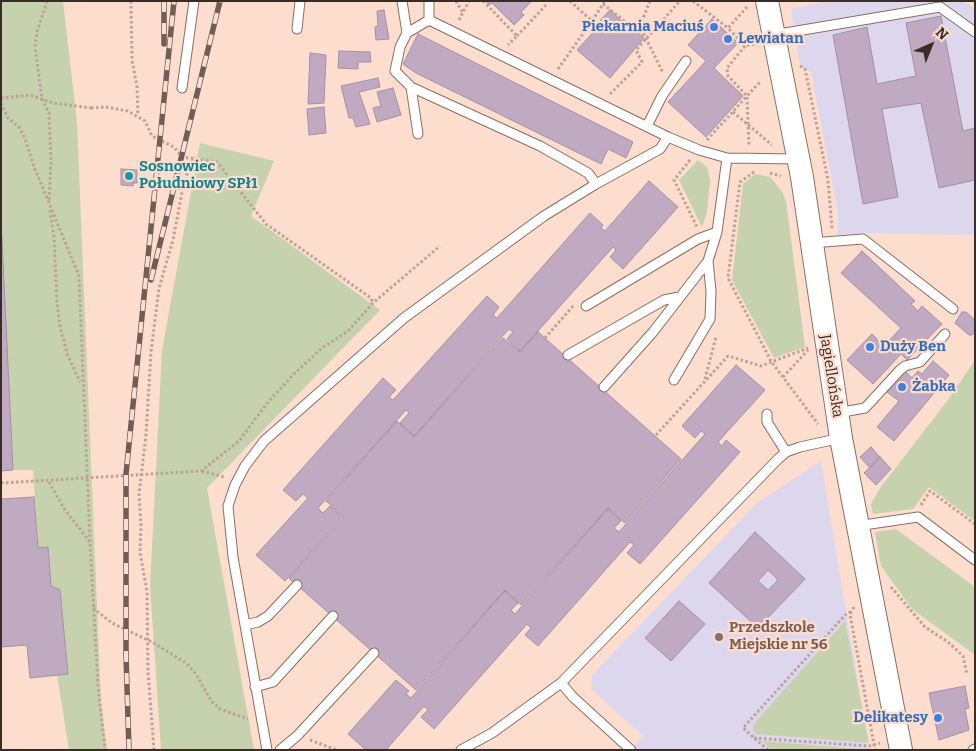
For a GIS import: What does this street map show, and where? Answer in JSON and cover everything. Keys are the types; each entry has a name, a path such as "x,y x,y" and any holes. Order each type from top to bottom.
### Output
{"street":[{"name":"Jagiellońska","path":"757,4 764,40 798,160 811,243 833,426 857,526 901,750"}],"lane":[{"path":"182,88 194,1"},
{"path":"297,29 300,1"},
{"path":"402,1 407,33"},
{"path":"428,20 429,1"},
{"path":"764,40 940,7 975,32"},
{"path":"428,20 407,33 400,47 395,71 410,87 540,146 588,173 596,184"},
{"path":"428,20 668,137 699,150 727,158 798,160"},
{"path":"647,126 671,82 686,61"},
{"path":"410,87 418,134"},
{"path":"267,750 233,557 228,506 235,485 264,441 404,318 544,216 596,184 660,149 668,137"},
{"path":"604,387 653,332 708,261 717,232 727,158"},
{"path":"583,304 698,239 717,232"},
{"path":"811,243 863,239 953,309"},
{"path":"674,380 710,319 711,291 708,261"},
{"path":"568,355 664,300 679,297"},
{"path":"461,750 492,733 561,683 786,452 800,447 865,408 900,370 905,366 920,362 945,334"},
{"path":"767,414 767,422 786,452"},
{"path":"857,526 918,517 975,560"},
{"path":"245,625 258,622 268,616 297,585"},
{"path":"255,687 272,682 333,616"},
{"path":"280,750 297,736 374,653"},
{"path":"561,683 573,698 631,750"}],"path":[{"path":"47,1 36,32 35,47 42,99 49,113 51,160 49,203 54,237 57,303 60,327 68,356 82,385"},
{"path":"131,1 132,60 137,87 138,115"},
{"path":"456,1 463,13"},
{"path":"453,32 470,1"},
{"path":"483,1 517,36"},
{"path":"570,1 592,21"},
{"path":"650,1 640,26 664,75 671,82"},
{"path":"609,95 642,62 636,50 680,1"},
{"path":"693,1 728,28 745,46"},
{"path":"557,70 604,3 646,38"},
{"path":"728,28 757,4"},
{"path":"508,45 546,5"},
{"path":"749,150 747,96 728,76 727,68 745,46 764,40"},
{"path":"689,234 698,228 674,180 733,111 762,82"},
{"path":"1,98 30,95 53,103 91,108 115,108 138,115 146,121 152,136 174,147 182,157 195,157 217,162 266,224 371,298 373,303"},
{"path":"1,103 8,118 18,126 25,138 79,276 82,385 93,607 105,750"},
{"path":"733,111 776,149"},
{"path":"154,750 147,591 140,553 139,494 151,352 159,288 173,240 183,187 189,167 195,157"},
{"path":"761,171 747,175 740,182 728,278 771,361 814,421 833,426"},
{"path":"768,173 781,176"},
{"path":"201,470 239,441 268,402 322,348 348,330 373,303 440,246"},
{"path":"545,338 571,307 583,304"},
{"path":"656,435 728,356 760,366 810,347 783,377"},
{"path":"1,483 33,480 88,479 126,474 142,476 201,470 224,477 235,485"},
{"path":"49,481 60,502 90,542"},
{"path":"885,580 916,618 964,656 967,675"},
{"path":"93,607 112,624 170,651 186,663 196,674 212,702 220,709 263,724"},
{"path":"768,750 743,728 846,613 850,612"},
{"path":"297,736 337,750"},
{"path":"754,738 874,745"}],"shaded area":[{"path":"828,1 964,1 975,9 975,235 866,233 838,235 838,212 811,72 800,66 791,9"},
{"name":"Przedszkole Miejskie nr 56","path":"821,461 869,750 631,750 643,736 591,689 592,675 757,503"}],"green space":[{"path":"1,1 63,1 77,123 101,704 107,750 69,750 57,675 68,674 60,590 51,586 48,547 38,548 33,470 13,470 1,264"},
{"path":"200,143 274,161 251,216 380,310 207,488 254,750 161,750 150,586 162,350"},
{"path":"698,160 707,167 710,180 707,213 702,227 679,180"},
{"path":"755,174 770,177 782,191 786,201 805,347 774,358 732,280 743,184"},
{"path":"975,360 975,521 929,487 913,509 873,514 871,504 880,488 948,400"},
{"path":"896,529 975,587 975,655 912,609 881,566 875,532"},
{"path":"845,621 869,743 756,734 753,731 753,725"},
{"path":"762,741 870,750 772,750"}],"building":[{"path":"486,1 532,1 521,12 524,15 514,25 492,3 489,5"},
{"path":"384,10 389,39 376,40 375,27 378,26 377,11"},
{"path":"610,10 631,30 633,28 644,38 610,78 577,50 600,25 598,23"},
{"path":"941,16 963,131 975,128 975,180 939,188 921,103 882,109 898,197 863,204 833,35 867,27 877,84 916,76 906,23"},
{"path":"712,19 738,43 714,68 743,96 706,137 668,102 706,61 688,45"},
{"path":"418,34 633,142 626,158 608,149 601,164 416,73 403,64"},
{"path":"339,51 370,52 371,62 358,62 358,69 338,68"},
{"path":"310,53 326,55 324,103 308,104"},
{"path":"378,78 380,87 359,92 370,124 356,127 353,118 349,118 341,86"},
{"path":"393,88 401,115 377,122 373,108 381,106 377,92"},
{"path":"324,107 326,133 309,135 307,109"},
{"name":"Sosnowiec Południowy SPł1","path":"121,169 137,170 137,183 133,183 133,186 121,185"},
{"path":"649,181 678,207 623,269 610,257 616,250 613,247 520,351 507,339 513,332 509,329 414,436 400,423 409,413 406,410 318,508 323,513 330,506 342,517 285,581 256,555 308,498 303,494 296,501 283,490 383,378 396,390 389,397 393,400 487,296 499,307 493,315 497,318 590,213 603,225 601,228 605,231"},
{"path":"1,220 13,470 1,471"},
{"path":"862,251 915,301 911,304 918,311 922,306 942,324 907,360 901,354 873,384 847,360 872,334 884,346 901,328 841,273"},
{"path":"962,312 966,312 975,320 975,332 972,335 969,335 955,323"},
{"path":"538,332 681,459 625,523 608,508 521,605 505,590 416,690 289,578 344,517 326,501 397,421 414,437 503,338 520,352"},
{"path":"933,361 949,375 894,441 877,427 899,401 887,392 905,371 912,378 918,371 922,374"},
{"path":"736,365 765,390 718,442 722,446 726,440 740,452 640,564 627,553 634,545 630,542 538,646 525,635 531,628 527,624 434,729 421,717 428,710 424,706 386,750 366,750 348,734 396,680 409,691 406,694 411,698 505,591 518,603 511,610 515,614 608,509 621,521 614,528 619,532 705,434 701,431 695,438 682,426"},
{"path":"871,447 880,457 870,468 860,457"},
{"path":"880,457 891,469 876,485 864,473"},
{"path":"34,497 38,548 48,547 51,586 60,590 68,674 30,678 27,645 1,647 1,499"},
{"path":"755,532 805,579 758,628 709,583","holes":["768,570 778,580 768,590 758,581"]},
{"path":"679,601 705,624 671,661 645,638"},
{"path":"965,686 969,708 965,709 969,730 939,740 929,693"}],"railway":[{"path":"164,1 164,44"},
{"path":"129,750 126,655 126,474 174,1"},
{"path":"151,280 220,1"}],"place":[{"name":"Piekarnia Maciuś","path":"714,27"},
{"name":"Lewiatan","path":"728,39"},
{"name":"Sosnowiec Południowy SPł1","path":"129,176"},
{"name":"Duży Ben","path":"870,347"},
{"name":"Żabka","path":"902,387"},
{"name":"Przedszkole Miejskie nr 56","path":"719,637"},
{"name":"Delikatesy","path":"938,718"}]}
